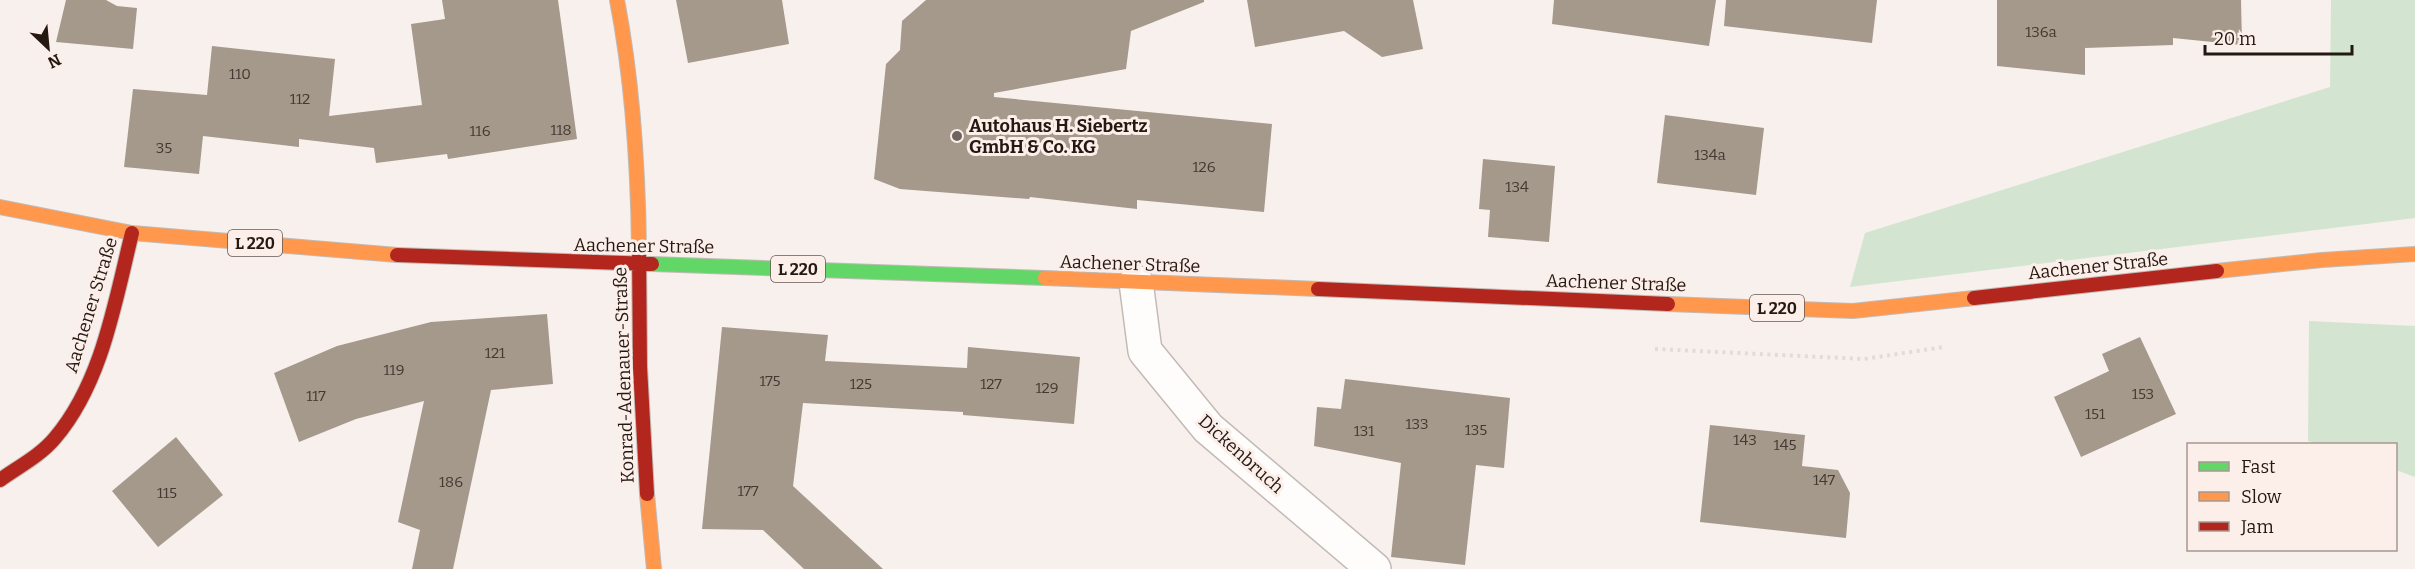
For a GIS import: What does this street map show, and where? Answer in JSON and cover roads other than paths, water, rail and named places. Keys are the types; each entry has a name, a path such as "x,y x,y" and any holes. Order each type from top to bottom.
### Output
{"main road":[{"name":"Konrad-Adenauer-Straße","path":"617,0 626,47 638,156 640,367 654,569"},
{"name":"L 220","path":"0,207 132,232"},
{"name":"Aachener Straße","path":"0,480 54,439 79,403 104,338 132,232 379,254 524,261 638,263 1853,311 2322,260 2415,254"}],"street":[{"name":"Dickenbruch","path":"1136,282 1144,351 1208,428 1374,569"}],"place":[{"name":"Autohaus H. Siebertz GmbH & Co. KG","path":"957,136"}]}
